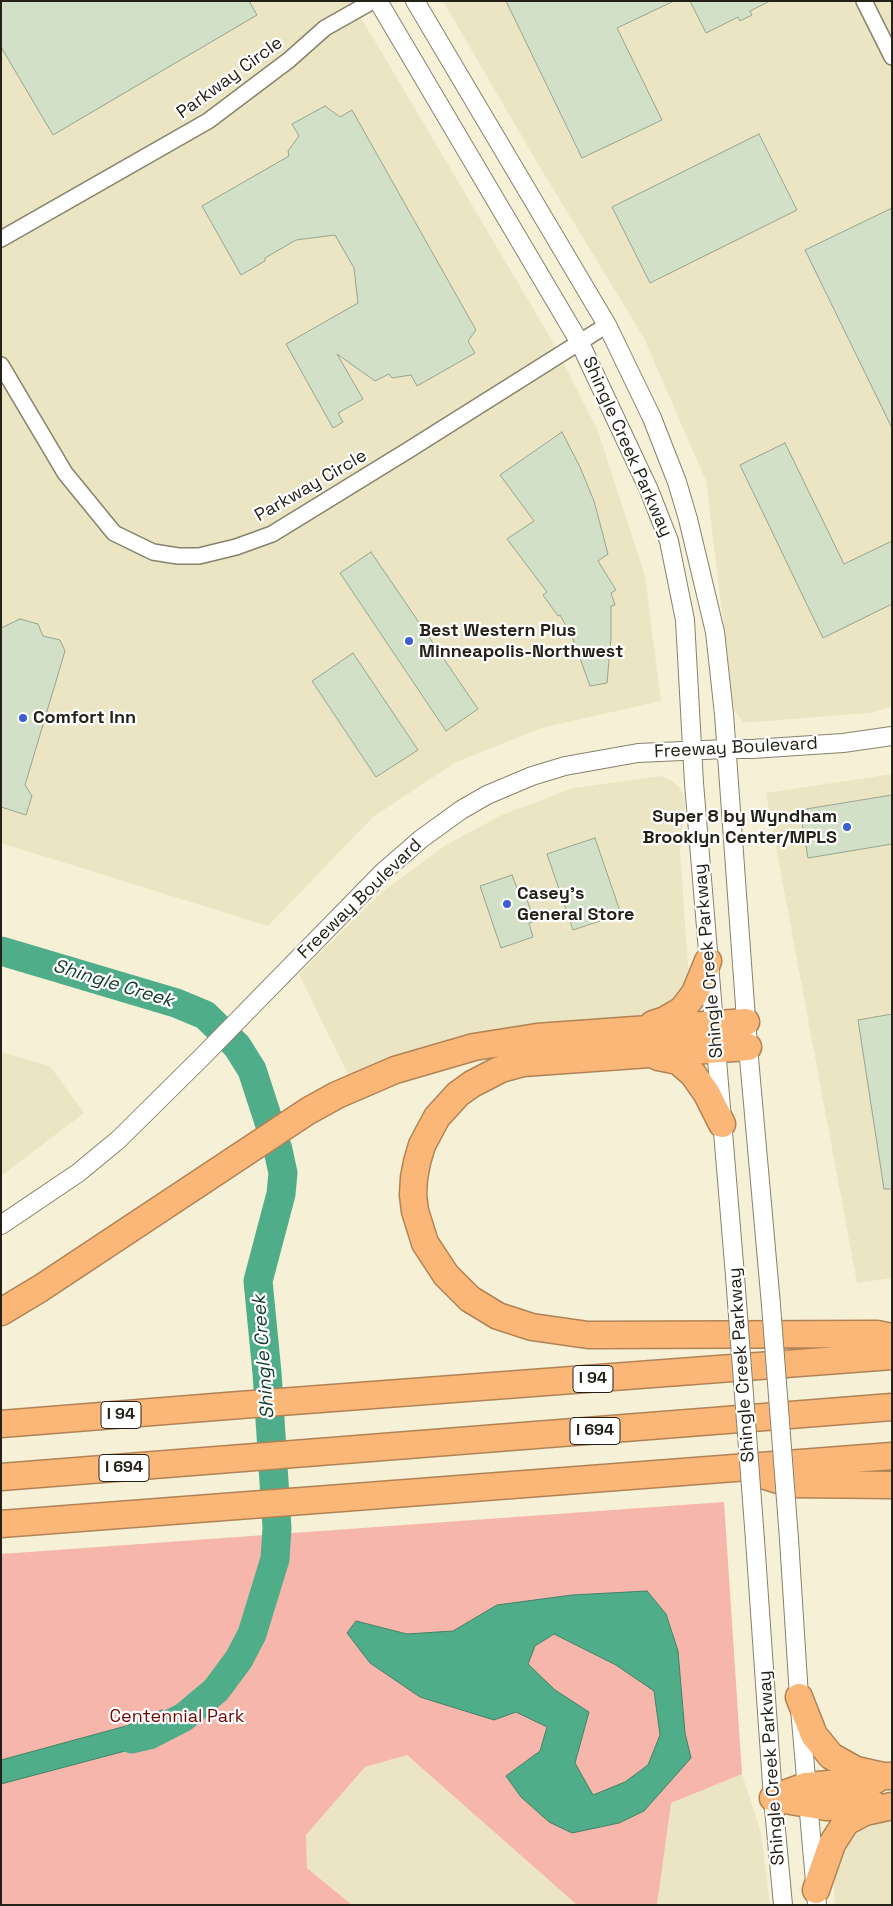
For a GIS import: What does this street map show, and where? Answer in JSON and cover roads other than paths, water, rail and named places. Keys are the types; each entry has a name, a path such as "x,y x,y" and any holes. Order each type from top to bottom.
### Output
{"highway":[{"path":"708,961 695,993 682,1010 636,1042 501,1069 472,1084 458,1094 437,1117 422,1145 417,1162 413,1195 415,1211 426,1243 451,1281 470,1299 498,1316 532,1327 556,1332 588,1335 877,1334 892,1337"},
{"path":"1,1312 41,1288 308,1110 368,1080 451,1053 500,1042 537,1037 636,1042 747,1035"},
{"path":"636,1042 685,1066 707,1094 722,1124"},
{"name":"I 94","path":"1,1424 892,1356"},
{"name":"I 694","path":"1,1477 892,1408"},
{"path":"1,1524 892,1456"},
{"path":"739,1468 792,1484 892,1485"},
{"path":"799,1697 814,1735 831,1756 856,1770 892,1777"},
{"path":"773,1798 807,1796 892,1777"},
{"path":"807,1796 826,1807 892,1804"},
{"path":"816,1897 832,1844 846,1822 865,1812 892,1804"}],"street":[{"name":"Parkway Circle","path":"1,239 208,121 289,60 325,28 373,1"},
{"name":"Shingle Creek Parkway","path":"378,1 580,343 649,490 669,541 685,620 692,751 735,1276 782,1905"},
{"name":"Shingle Creek Parkway","path":"415,1 607,325 652,418 677,482 688,519 715,632 726,749 747,1035 769,1272 799,1697 816,1897"},
{"path":"864,1 892,57"},
{"name":"Parkway Circle","path":"1,364 65,473 114,533 153,552 178,556 199,556 236,547 272,534 607,325"},
{"name":"Freeway Boulevard","path":"1,1225 78,1173 118,1140 383,872 421,839 487,795 532,776 566,766 638,753 818,745 892,736"}],"waterway":[{"name":"Shingle Creek","path":"1,951 176,1003 205,1015 237,1046 252,1070 278,1150 283,1173 281,1194 258,1281 267,1373 277,1528 275,1559 252,1634 239,1659 216,1690 184,1717 149,1735 132,1739"}],"place":[{"name":"Best Western Plus Minneapolis-Northwest","path":"409,641"},
{"name":"Comfort Inn","path":"23,718"},
{"name":"Super 8 by Wyndham Brooklyn Center/MPLS","path":"847,827"},
{"name":"Casey's General Store","path":"507,904"}],"park label":[{"name":"Centennial Park","path":"177,1717"}]}
